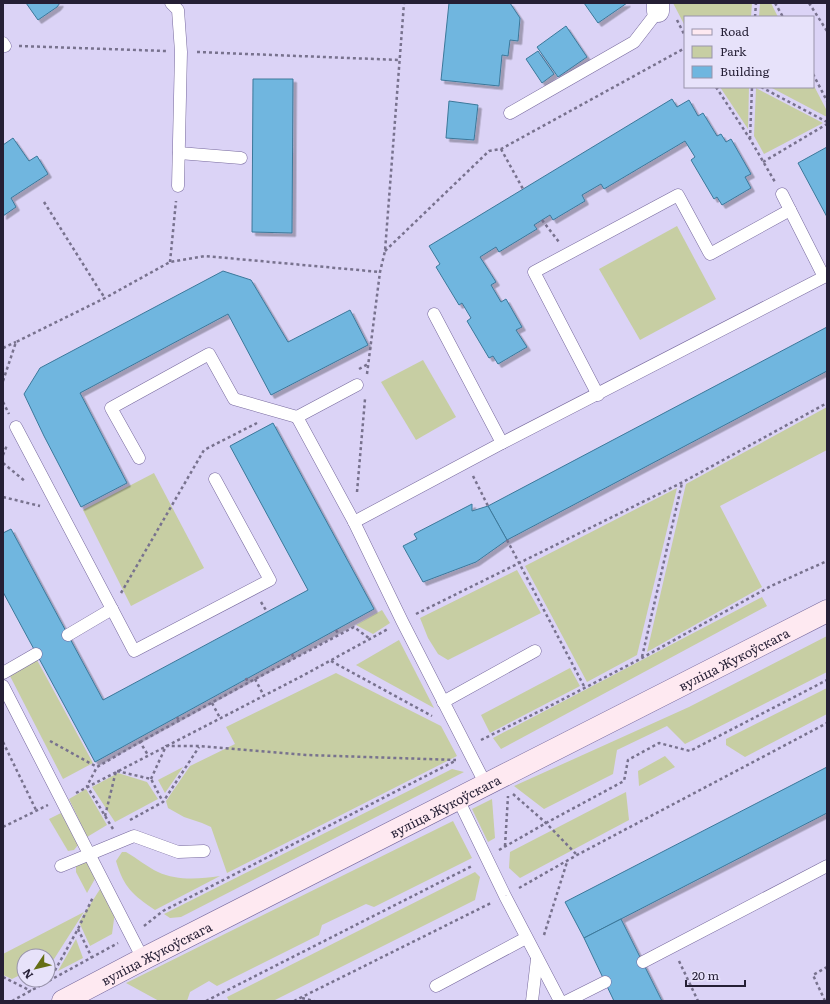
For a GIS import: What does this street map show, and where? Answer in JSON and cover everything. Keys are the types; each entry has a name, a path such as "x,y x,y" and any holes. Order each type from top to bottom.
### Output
{"main road":[{"name":"вуліца Жукоўскага","path":"63,1001 827,611"}],"lane":[{"path":"171,3 178,10 181,52 178,186"},
{"path":"510,113 634,42 658,7"},
{"path":"179,153 241,158"},
{"path":"354,522 502,443 598,395 824,277 782,194"},
{"path":"598,395 534,272 678,195 710,254 790,210"},
{"path":"434,314 502,443"},
{"path":"139,458 111,408 209,354 234,398 297,417 354,522 402,621 486,785"},
{"path":"297,417 362,382"},
{"path":"16,427 134,651 270,580 215,479"},
{"path":"68,635 112,610"},
{"path":"443,702 535,652"},
{"path":"3,674 36,654"},
{"path":"3,686 143,959"},
{"path":"458,799 504,896 560,1001"},
{"path":"61,866 134,836 178,852 204,851"},
{"path":"643,962 827,866"},
{"path":"436,986 526,938"},
{"path":"532,1001 537,959"},
{"path":"567,1001 605,982"}],"path":[{"path":"362,382 380,272 385,252 404,3"},
{"path":"755,16 756,3"},
{"path":"775,3 782,16"},
{"path":"809,3 827,31"},
{"path":"4,44 400,60"},
{"path":"385,252 489,151 501,149 684,49"},
{"path":"814,76 827,101"},
{"path":"717,88 750,139 782,194"},
{"path":"750,139 752,88"},
{"path":"763,88 827,123"},
{"path":"763,162 827,123"},
{"path":"501,149 523,189"},
{"path":"170,262 178,186"},
{"path":"44,202 105,298"},
{"path":"542,220 568,254"},
{"path":"3,348 105,298 170,262 204,256 380,272"},
{"path":"3,381 16,342"},
{"path":"354,522 365,396"},
{"path":"3,827 36,810 61,800 264,696 402,621 682,482 827,403"},
{"path":"466,462 488,506"},
{"path":"642,658 682,482"},
{"path":"3,497 60,511"},
{"path":"507,540 585,688"},
{"path":"469,751 482,739 642,658 771,586 827,562"},
{"path":"87,786 97,767 255,679 354,627 370,639"},
{"path":"336,630 339,635"},
{"path":"292,654 294,659"},
{"path":"331,660 457,730"},
{"path":"246,678 248,683"},
{"path":"255,679 264,696"},
{"path":"206,1001 486,859 505,846 546,823 624,782 628,760 659,743 690,751 827,680"},
{"path":"212,703 220,718"},
{"path":"177,717 179,721"},
{"path":"294,1001 504,896 577,855 827,723"},
{"path":"49,741 97,767"},
{"path":"3,742 36,810"},
{"path":"140,742 148,755"},
{"path":"56,977 132,936 163,911 457,760 306,755 200,746 166,746"},
{"path":"151,779 166,746"},
{"path":"126,822 163,802 200,746"},
{"path":"116,771 151,779 163,802"},
{"path":"105,816 116,771"},
{"path":"87,786 113,829 119,826"},
{"path":"505,846 508,790 546,823 577,855"},
{"path":"537,959 567,861"},
{"path":"56,968 78,929 102,878"},
{"path":"78,929 92,958"},
{"path":"671,947 698,1001"},
{"path":"825,1001 813,975 827,968"},
{"path":"3,977 31,991"},
{"path":"14,1000 36,988"},
{"path":"301,997 314,1001"}],"green space":[{"path":"673,3 752,3 751,16 684,16 684,24"},
{"path":"760,3 771,3 778,16 759,16"},
{"path":"814,86 827,111 827,117 772,88 814,88"},
{"path":"721,88 749,88 748,129"},
{"path":"756,88 823,123 764,154 754,136"},
{"path":"677,226 716,299 640,340 599,269"},
{"path":"423,360 456,417 416,440 381,382"},
{"path":"827,407 827,450 720,506 762,587 647,652 686,484"},
{"path":"154,473 204,568 131,606 83,510"},
{"path":"677,488 637,655 587,682 525,566"},
{"path":"517,570 541,613 448,660 438,654 428,638 420,618"},
{"path":"762,597 767,606 501,749 493,738"},
{"path":"382,610 390,623 373,634 356,625"},
{"path":"827,636 827,672 685,744 667,726 617,750 613,774 544,809 514,786 689,707"},
{"path":"399,640 434,708 356,665"},
{"path":"37,660 93,763 63,779 10,676"},
{"path":"570,668 580,686 490,733 481,715"},
{"path":"336,673 441,726 457,756 227,873 211,827 184,817 168,808 166,801 190,766 235,744 226,727"},
{"path":"827,688 827,714 745,757 726,745 726,739"},
{"path":"665,756 675,767 639,786 638,771"},
{"path":"183,767 165,793 158,780"},
{"path":"452,769 464,772 181,917 170,918 164,914"},
{"path":"118,773 147,782 158,799 115,822 92,787"},
{"path":"86,789 107,825 87,837 69,799"},
{"path":"626,792 629,820 520,878 509,868 510,852"},
{"path":"492,799 495,838 488,842 472,809"},
{"path":"61,813 78,845 74,850 68,851 49,819"},
{"path":"453,821 472,858 374,907 366,904 322,925 319,935 217,986 209,981 190,992 187,1001 159,1001 126,983"},
{"path":"122,852 126,852 158,872 173,877 205,878 220,876 155,910 135,895 122,878 116,861"},
{"path":"88,861 96,877 87,893 76,872 76,866"},
{"path":"475,872 480,877 475,900 273,1001 229,1001 227,997"},
{"path":"102,886 115,912 112,934 90,946 79,922"},
{"path":"84,912 56,956 56,948 16,948 16,977 12,979 3,975 3,954"},
{"path":"76,939 83,958 58,971"}],"building":[{"path":"26,3 60,3 57,7 38,20"},
{"path":"449,3 510,3 520,18 518,41 510,40 508,56 502,55 499,86 441,80"},
{"path":"584,3 627,3 598,23"},
{"path":"566,26 587,57 558,77 537,47"},
{"path":"538,51 554,74 542,83 526,59"},
{"path":"253,79 293,79 292,233 252,232"},
{"path":"672,99 677,107 689,100 698,116 703,113 717,136 721,134 726,142 731,139 751,174 745,177 751,188 722,205 717,197 714,199 691,160 695,157 685,141 604,189 601,184 582,195 585,201 553,220 550,215 534,225 537,229 499,252 496,247 480,257 496,282 491,285 501,302 506,299 522,327 516,330 527,347 498,364 493,356 489,358 467,321 471,318 462,303 459,305 436,267 440,264 429,246"},
{"path":"449,101 478,105 474,140 446,138"},
{"path":"13,138 29,161 37,156 48,174 11,198 16,207 3,216 3,145"},
{"path":"827,147 827,217 798,163"},
{"path":"223,271 251,280 288,342 350,310 368,345 271,395 228,314 80,393 127,483 81,507 24,394 40,368"},
{"path":"827,327 827,371 507,540 488,506"},
{"path":"273,423 374,609 95,762 3,592 3,533 11,529 103,700 308,590 230,446"},
{"path":"472,504 472,511 488,506 507,540 476,562 423,582 403,546 417,539 414,534"},
{"path":"827,767 827,813 584,938 565,902"},
{"path":"621,919 662,1001 614,1001 584,938"}]}
